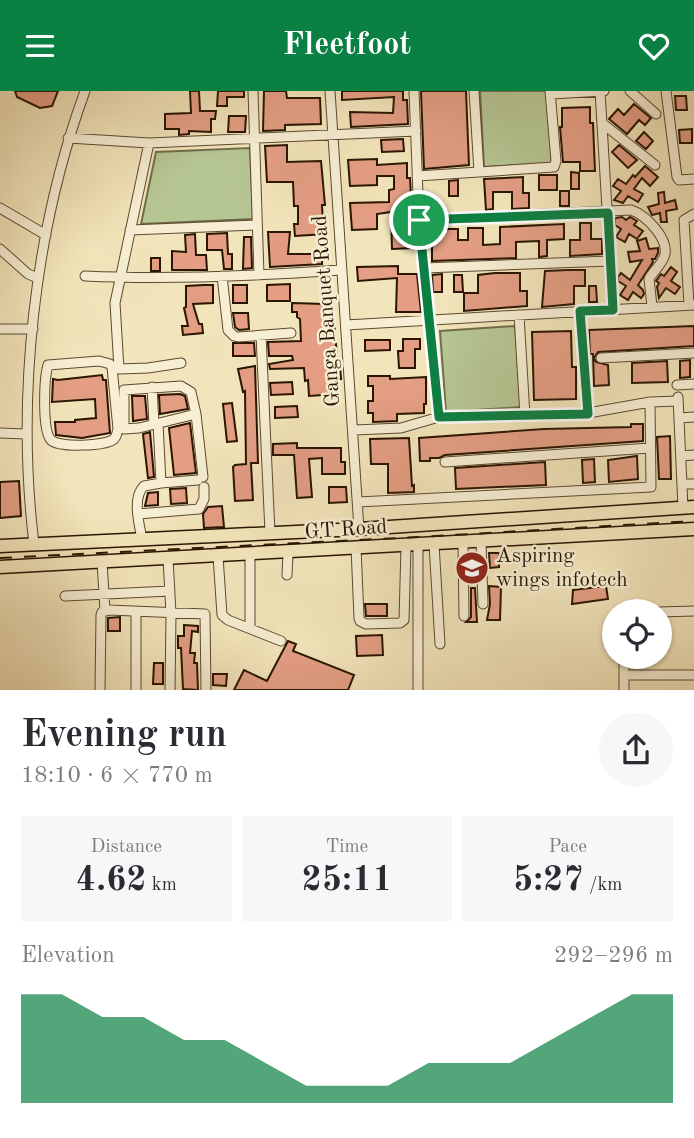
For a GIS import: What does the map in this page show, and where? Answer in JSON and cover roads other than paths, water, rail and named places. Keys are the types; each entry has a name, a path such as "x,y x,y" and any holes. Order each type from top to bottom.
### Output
{"highway":[{"name":"GT Road","path":"0,546 359,529 689,508"},
{"name":"GT Road","path":"0,567 694,529"},
{"path":"121,540 123,560"}],"street":[{"path":"34,544 27,429 38,278 55,183 85,91"},
{"path":"253,91 259,275"},
{"name":"Ganga Banquet Road","path":"330,91 359,529"},
{"path":"414,91 419,220 439,417"},
{"path":"474,91 480,172"},
{"path":"417,176 554,167 556,161 550,92 602,91 613,310"},
{"path":"630,91 656,114"},
{"path":"666,91 677,177 678,180 694,179"},
{"path":"602,123 655,165"},
{"path":"68,138 149,142 416,131"},
{"path":"149,142 115,303 119,369 148,368 181,362"},
{"path":"0,208 46,235"},
{"path":"419,220 631,210 637,212 659,234 665,252 661,263 649,279 652,306"},
{"path":"346,325 691,305 684,220 694,214"},
{"path":"130,230 257,225"},
{"path":"0,249 28,274 38,278"},
{"path":"424,268 611,261"},
{"path":"85,277 259,275 341,270"},
{"path":"222,276 230,334 238,337 291,333"},
{"path":"580,311 588,414"},
{"path":"519,315 525,416"},
{"path":"0,329 33,329"},
{"path":"261,335 270,533"},
{"path":"601,358 694,353"},
{"path":"99,361 110,364 118,429 116,437 110,441 63,445 49,438 45,425 46,369 51,364 99,361"},
{"path":"354,430 401,428 439,417 588,414 650,402 694,384"},
{"path":"152,387 161,483"},
{"path":"138,514 199,509 204,499 196,414 191,392 186,387 124,390 124,429 196,414"},
{"path":"29,388 46,389"},
{"path":"677,393 682,485 689,508"},
{"path":"358,502 651,487 650,402"},
{"path":"678,418 694,417"},
{"path":"0,433 45,425"},
{"path":"445,462 650,448"},
{"path":"681,456 694,455"},
{"path":"142,539 138,514 140,489 161,483 201,481"},
{"path":"682,485 694,484"},
{"path":"481,542 483,604"},
{"path":"463,543 464,616"},
{"path":"434,544 440,644"},
{"path":"356,547 359,618 366,624 400,623 404,620 412,546"},
{"path":"412,546 418,690"},
{"path":"287,575 288,553"},
{"path":"250,555 250,628"},
{"path":"218,556 222,615 281,641"},
{"path":"168,558 171,614 170,690"},
{"path":"100,690 100,619 104,611 102,562"},
{"path":"65,596 170,591"},
{"path":"104,611 205,614 206,690"},
{"path":"672,612 694,611"},
{"path":"136,612 136,690"},
{"path":"624,669 624,690"},
{"path":"624,675 694,675"}],"railway":[{"path":"0,558 694,521"}],"place":[{"name":"Aspiring wings infotech","path":"472,568"}]}
